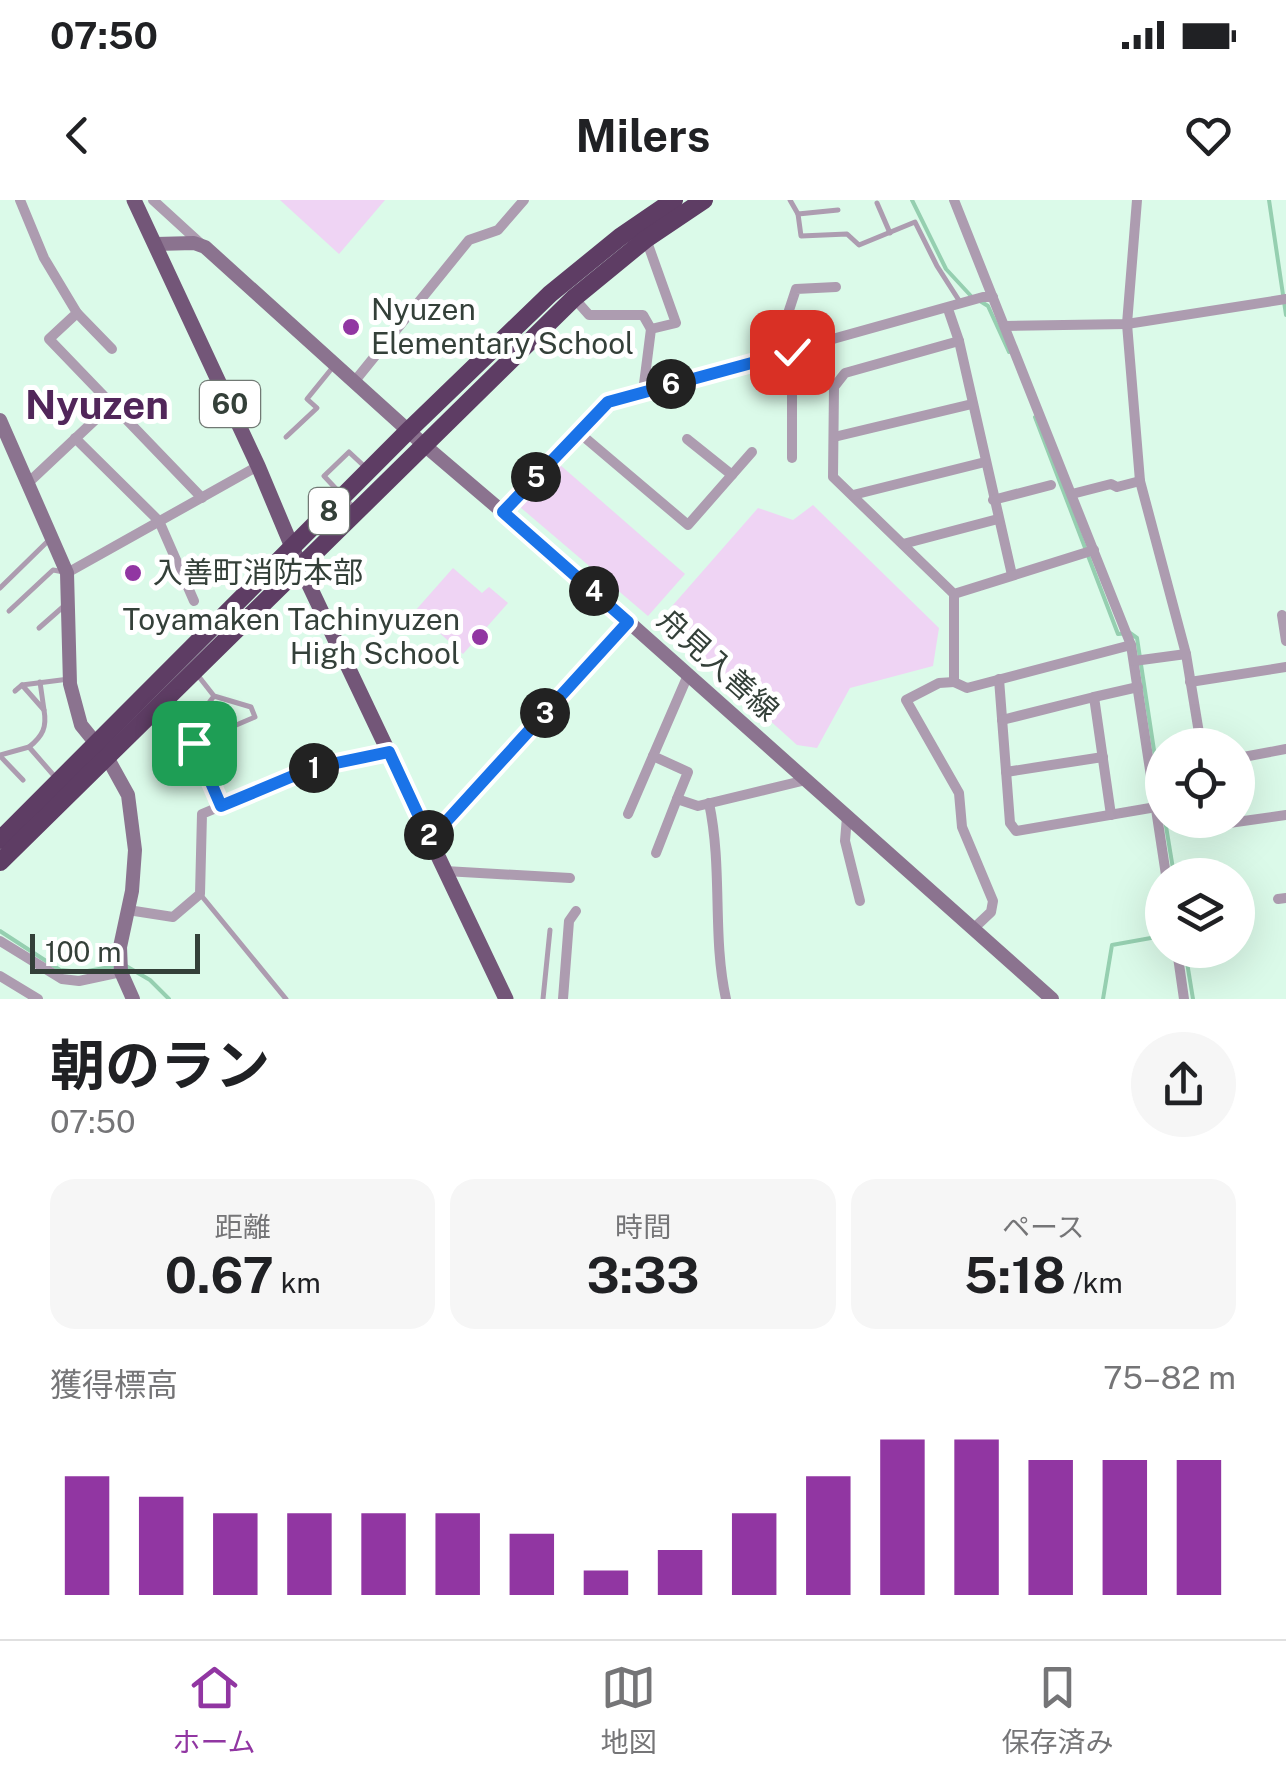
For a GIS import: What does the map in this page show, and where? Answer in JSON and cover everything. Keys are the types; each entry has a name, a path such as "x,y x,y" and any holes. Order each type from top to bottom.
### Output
{"highway":[{"name":"8","path":"6,836 194,670 408,431 550,294 620,237 674,200"},
{"name":"8","path":"0,862 6,836 58,781 101,751 296,557 356,510 574,298 646,238 704,200"}],"main road":[{"name":"60","path":"134,200 296,557"},
{"path":"156,244 204,246"},
{"name":"舟見入善線","path":"204,246 1052,999"},
{"path":"0,420 67,573 70,679 80,725 128,795 135,850 120,946 121,972 133,999"},
{"path":"296,557 506,999"}],"street":[{"path":"20,200 44,258 77,313 112,349"},
{"path":"154,200 204,246"},
{"path":"354,382 470,240 498,230 524,200"},
{"path":"954,200 1132,645 1147,728"},
{"path":"1137,200 1128,324 1140,481 1186,654 1198,728"},
{"path":"646,238 676,323 651,329"},
{"path":"774,356 796,288 836,287"},
{"path":"503,512 608,402 983,297 993,298"},
{"path":"574,298 588,315 643,315 651,329 643,392"},
{"path":"1005,326 1128,324 1286,299"},
{"path":"948,309 1012,575"},
{"path":"77,313 49,340 202,498"},
{"path":"954,682 954,594 832,478 834,387 845,373 959,342"},
{"path":"792,352 792,458"},
{"path":"28,483 112,404"},
{"path":"834,437 972,404"},
{"path":"578,432 688,525 752,452"},
{"path":"76,438 159,521 194,601"},
{"path":"688,439 732,474"},
{"path":"853,495 985,462"},
{"path":"67,573 258,466"},
{"path":"1072,494 1140,481"},
{"path":"993,500 1051,484"},
{"path":"903,544 998,520"},
{"path":"954,594 1094,550"},
{"path":"1282,615 1286,641"},
{"path":"428,836 444,824 628,622"},
{"path":"974,929 991,912 993,901 962,827 959,793 906,700 939,683 954,682 967,688 1132,645"},
{"path":"1134,662 1186,654"},
{"path":"1190,682 1286,667"},
{"path":"628,814 688,676"},
{"path":"999,680 1010,823 1016,831 1145,809"},
{"path":"1002,720 1138,688"},
{"path":"1094,697 1111,814"},
{"path":"1255,755 1286,749"},
{"path":"128,910 173,917 200,894 202,814 312,768 389,752"},
{"path":"653,756 688,772 656,854"},
{"path":"1006,772 1103,758"},
{"path":"677,799 698,806 806,780"},
{"path":"709,803 717,842 720,974 726,999"},
{"path":"1255,819 1286,815"},
{"path":"847,817 845,841 860,901"},
{"path":"445,871 570,878"},
{"path":"564,999 570,921 576,911"},
{"path":"0,942 62,979 79,982 121,972"},
{"path":"1180,968 1184,999"},
{"path":"0,976 38,999"}],"lane":[{"path":"790,200 798,214 801,236 847,234 860,246 915,222 962,304"},
{"path":"877,203 890,233"},
{"path":"798,214 838,210"},
{"path":"286,438 316,408 307,399 334,364"},
{"path":"356,510 324,476 349,452 371,474"},
{"path":"0,588 52,536"},
{"path":"9,611 53,570 67,573"},
{"path":"40,628 70,601"},
{"path":"194,670 214,696 250,706 255,717 194,743"},
{"path":"15,691 22,685 70,679"},
{"path":"23,780 0,755 29,746 40,738 46,723 40,682"},
{"path":"22,685 44,710"},
{"path":"214,696 188,731 221,806"},
{"path":"29,746 58,781"},
{"path":"200,894 286,999"},
{"path":"544,999 550,930"}],"shaded area":[{"path":"280,200 385,200 339,254"},
{"path":"559,464 685,574 648,616 520,507"},
{"path":"813,505 939,628 933,666 850,688 817,748 797,745 659,621 758,508 793,520"},
{"path":"453,568 482,593 489,587 508,603 463,654 415,611"}],"waterway":[{"path":"912,200 946,269 971,296"},
{"path":"1269,200 1286,315"},
{"path":"980,301 988,306 1009,352"},
{"path":"1035,417 1118,634 1130,633 1137,638 1151,728"},
{"path":"1168,838 1171,858"},
{"path":"0,931 60,970 82,972 116,966"},
{"path":"1103,999 1112,945 1145,939"},
{"path":"126,966 150,980 169,999"},
{"path":"1188,968 1193,999"}],"place":[{"name":"Nyuzen Elementary School","path":"351,327"},
{"name":"入善町消防本部","path":"133,573"},
{"name":"Toyamaken Tachinyuzen High School","path":"480,637"}],"district":[{"name":"Nyuzen","path":"97,405"}],"route":[{"path":"194,743 221,806 312,768 389,752 428,836 444,824 628,622 503,512 598,408 608,402 792,352"}]}
